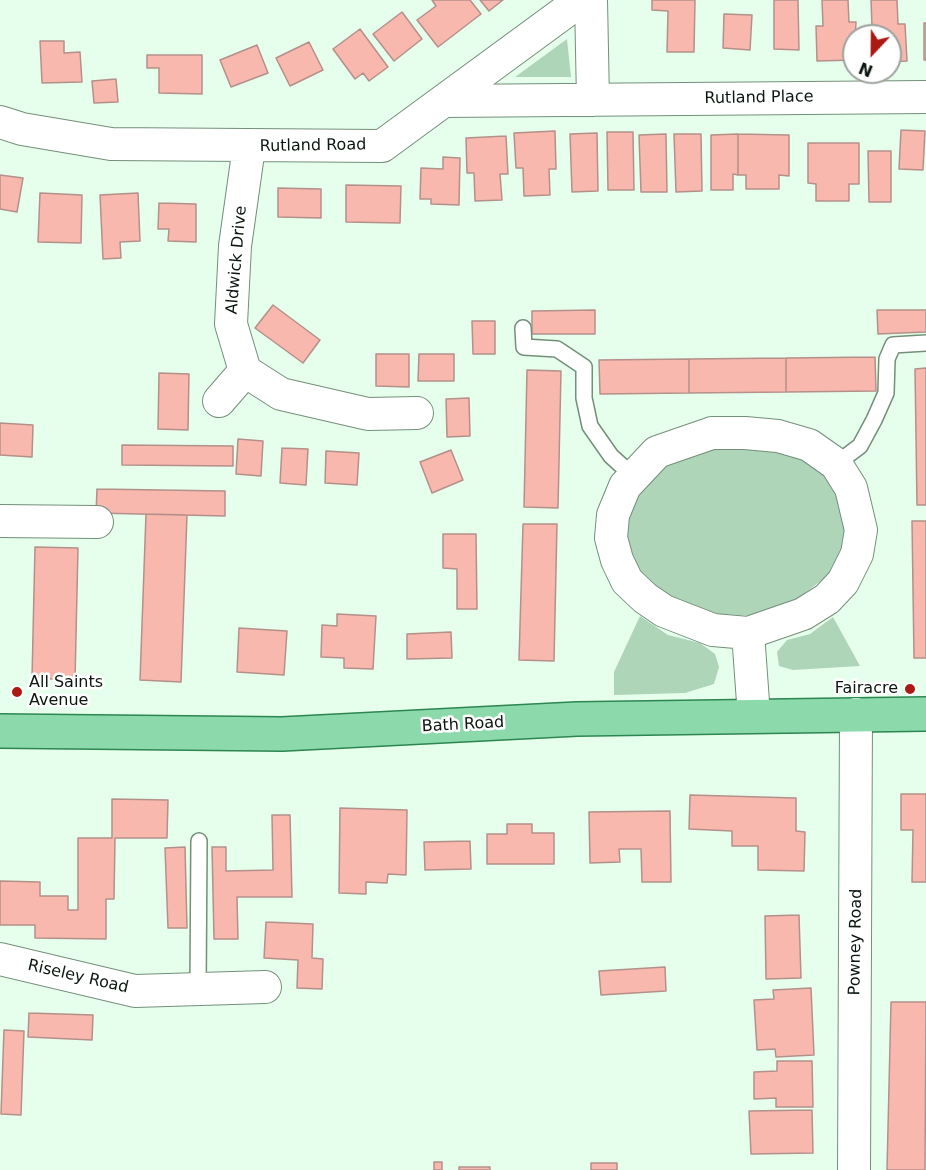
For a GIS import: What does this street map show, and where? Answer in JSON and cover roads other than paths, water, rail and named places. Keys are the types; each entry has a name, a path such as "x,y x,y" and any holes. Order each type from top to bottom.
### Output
{"main road":[{"name":"Bath Road","path":"0,731 282,734 577,719 926,714"}],"street":[{"name":"Rutland Road","path":"0,122 21,129 111,144 249,147 382,146 581,0"},
{"path":"591,0 593,100"},
{"name":"Rutland Place","path":"444,101 926,97"},
{"name":"Aldwick Drive","path":"245,371 231,324 235,246 249,147"},
{"path":"219,401 245,371 281,394 368,414 417,412"},
{"path":"745,432 778,436 809,445 836,464 851,488 861,530 857,554 843,582 827,599 803,615 748,633 713,630 684,621 645,598 627,581 617,560 611,538 613,515 625,486 657,452 712,433 745,432"},
{"path":"0,521 97,522"},
{"path":"748,633 754,716"},
{"name":"Powney Road","path":"854,1170 856,714"},
{"name":"Riseley Road","path":"0,959 135,991 265,987"}],"lane":[{"path":"523,328 524,347 557,349 584,367 584,398 590,426 611,456 633,476"},
{"path":"836,464 860,446 874,420 886,393 887,359 893,345 926,344"},
{"path":"198,989 199,841"}],"place":[{"name":"Fairacre","path":"910,689"},
{"name":"All Saints Avenue","path":"17,692"}]}
